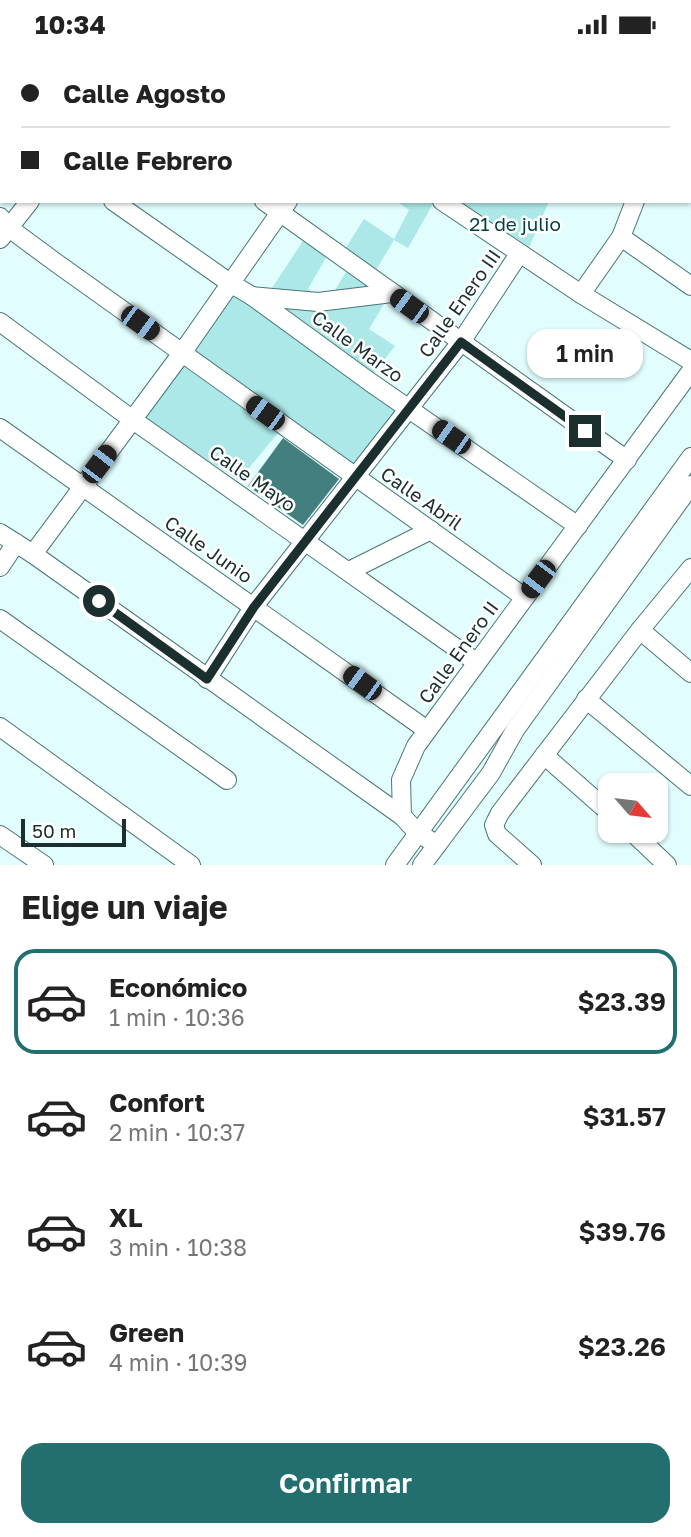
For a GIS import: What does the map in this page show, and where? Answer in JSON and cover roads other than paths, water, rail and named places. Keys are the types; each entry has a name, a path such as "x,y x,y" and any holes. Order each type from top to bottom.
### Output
{"street":[{"path":"3,228 28,203"},
{"name":"Calle Marzo","path":"116,203 578,526"},
{"path":"445,203 580,294 691,361"},
{"path":"580,294 621,237 634,203"},
{"path":"33,554 182,353 285,207 392,293 627,460"},
{"name":"Calle Abril","path":"3,228 55,262 524,597"},
{"path":"621,237 691,286"},
{"name":"Calle Enero III","path":"207,679 254,607 461,342 519,254"},
{"path":"252,296 318,302 392,293"},
{"name":"Calle Mayo","path":"4,325 132,419 476,662"},
{"name":"Calle Enero II","path":"402,816 401,779 415,746 691,371"},
{"name":"Calle Junio","path":"0,428 426,730"},
{"path":"395,865 691,457"},
{"path":"422,865 491,773 514,730 691,485"},
{"path":"349,571 431,530"},
{"path":"0,533 402,816 417,832 437,845"},
{"path":"0,566 16,543"},
{"path":"532,865 497,834 494,825 500,813 586,699 691,568"},
{"path":"0,619 227,781"},
{"path":"640,630 691,673"},
{"path":"586,699 691,786"},
{"path":"0,727 191,865"},
{"path":"544,755 598,803"},
{"path":"0,835 44,865"},
{"path":"644,843 667,865"}],"park label":[{"name":"21 de julio","path":"515,223"}]}
